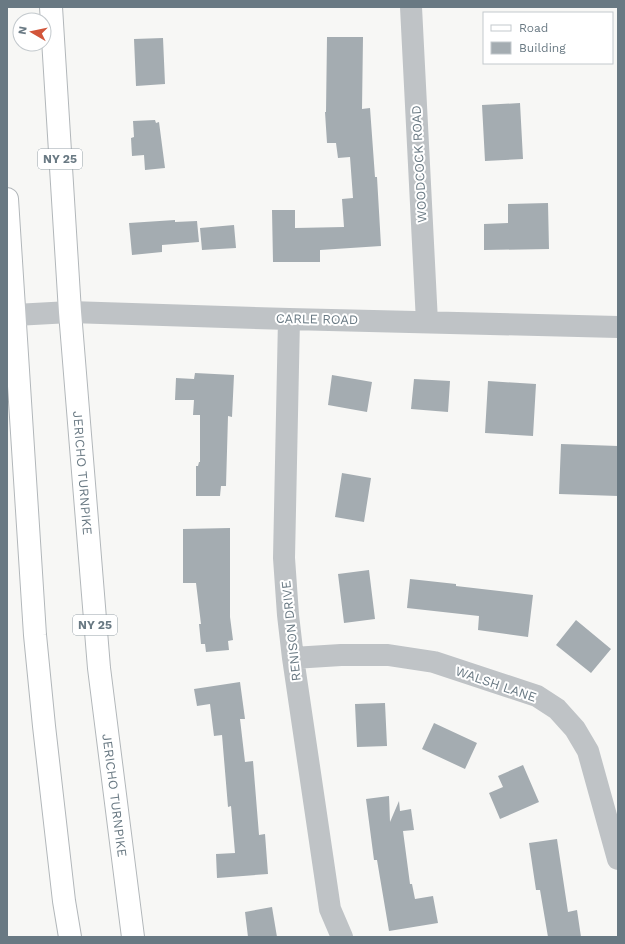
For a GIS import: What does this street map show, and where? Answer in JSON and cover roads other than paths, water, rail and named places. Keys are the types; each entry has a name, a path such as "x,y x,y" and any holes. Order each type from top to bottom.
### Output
{"main road":[{"name":"JERICHO TURNPIKE","path":"51,7 70,312 98,668 133,937"},
{"path":"7,199 35,635 52,798 64,901 70,937"}],"street":[{"name":"WOODCOCK ROAD","path":"411,7 427,322"},
{"name":"CARLE ROAD","path":"15,315 70,312 618,327"},
{"name":"RENISON DRIVE","path":"289,319 284,558 288,615 330,909 342,937"},
{"name":"WALSH LANE","path":"293,658 341,655 388,655 434,662 537,696 557,708 575,729 588,751 618,859"}]}
